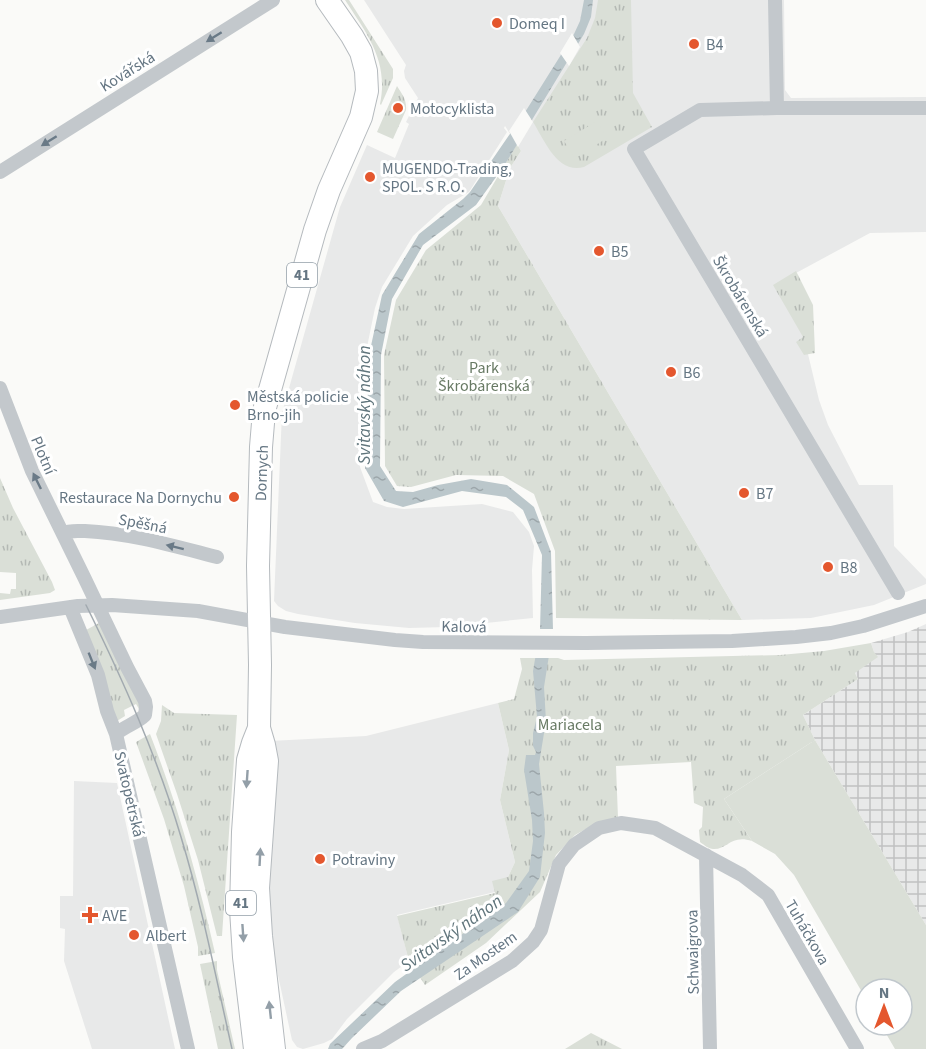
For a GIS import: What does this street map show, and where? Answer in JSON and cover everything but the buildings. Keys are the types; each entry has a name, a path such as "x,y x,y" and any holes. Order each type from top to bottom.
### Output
{"main road":[{"name":"Dornych","path":"274,1049 258,888 267,761 259,728 258,566 264,411 322,208 361,117 366,98 366,71 363,58 352,36 327,0"},
{"name":"41","path":"255,1049 244,957 241,887 248,760 259,728"}],"street":[{"name":"Kovářská","path":"0,172 273,0"},
{"path":"775,0 777,108"},
{"name":"Škrobárenská","path":"898,593 634,150 700,110 926,108"},
{"name":"Plotní","path":"0,387 32,471 63,533"},
{"name":"Spěšná","path":"63,533 69,531 98,532 134,537 217,557"},
{"name":"Svatopetrská","path":"63,533 96,605 145,701 145,715 116,734 188,1049"},
{"name":"Kalová","path":"0,617 96,605 153,607 198,611 285,627 384,639 423,642 566,644 796,638 863,626 926,606"},
{"path":"70,607 98,675 107,711 116,734"},
{"name":"Za Mostem","path":"363,1049 382,1041 512,961 533,942 541,930 559,864 574,845 599,828 621,823 655,828 706,855"},
{"name":"Schwaigrova","path":"706,855 710,1044"},
{"name":"Tuháčkova","path":"706,855 741,875 768,895 857,1049"}],"shaded area":[{"path":"364,0 784,0 785,90 791,98 926,97 926,232 870,233 796,273 801,325 819,400 828,425 859,485 893,485 894,546 926,579 926,584 874,605 811,618 742,620 498,206 510,168 521,151 505,126 507,132 469,192 447,205 413,236 382,287 375,308 362,383 360,467 373,502 387,507 404,509 482,504 513,512 529,532 534,546 533,618 447,627 409,628 298,614 278,606 274,601 282,413 340,207 367,145 395,158 409,124 406,122 418,98 405,78 406,65"},
{"path":"926,624 926,925 815,740 803,715 858,679 855,673 874,652 871,643"},
{"path":"498,703 509,750 500,800 515,862 508,877 495,892 397,915 409,961 394,972 347,1019 332,1039 303,1049 297,1047 292,1040 271,943 268,882 270,741 366,736"},
{"path":"74,781 117,783 175,1049 92,1049 64,961 65,929 60,928 60,896 73,896"}],"green space":[{"path":"345,0 349,0 393,69 393,78 381,105 379,61 368,37"},
{"path":"598,0 631,0 633,93 652,127 584,167 575,168 559,161 533,122 587,38 595,18"},
{"path":"397,86 405,100 406,110 393,139 377,132"},
{"path":"597,121 607,138 575,158 564,141"},
{"name":"Park Škrobárenská","path":"517,144 521,151 510,168 498,206 742,620 556,618 555,551 534,494 503,476 456,475 411,487 397,486 385,466 384,355 396,300 426,250 481,205"},
{"path":"796,271 813,305 815,353 804,355 796,342 803,337 773,285"},
{"path":"0,478 52,582 55,590 50,593 0,600 0,593 10,594 11,589 16,589 16,573 0,572"},
{"path":"99,623 139,702 139,709 136,704 124,710 125,716 117,721 86,630"},
{"name":"Mariacela","path":"871,643 878,657 855,673 858,679 803,715 815,740 724,799 752,841 739,839 718,849 708,848 700,842 699,830 702,827 703,807 694,803 691,762 616,766 618,818 595,824 575,835 556,855 540,892 486,943 425,985 409,961 397,916 495,893 492,881 508,877 515,862 500,800 509,750 498,703 514,699 522,669 520,658 564,660 780,655"},
{"path":"162,705 174,713 237,715 222,936 217,936 198,860 156,734 161,721"},
{"path":"150,734 187,842 215,953 198,956 184,886 164,819 136,742"},
{"path":"815,740 926,925 926,1049 895,1049 888,1037 914,1037 914,977 854,978 794,875 775,854 752,841 724,799"},
{"path":"217,961 217,970 235,1049 218,1049 200,964"},
{"path":"591,1033 622,1049 565,1049"}],"water":[{"path":"584,0 593,0 591,17 584,34 504,166 476,205 423,245 392,299 381,355 380,466 396,491 413,492 471,479 507,485 534,507 551,552 553,630 544,687 546,721 539,764 545,833 540,877 518,912 401,991 342,1049 328,1049 330,1044 395,982 506,903 529,871 533,841 532,820 524,770 526,755 535,755 536,752 533,746 537,717 533,671 540,630 542,555 523,510 506,497 462,491 403,507 384,501 365,468 369,355 382,295 419,234 470,192 527,109 574,34 580,21"}],"pier":[{"path":"572,33 580,47 569,66 560,53"},
{"path":"524,108 533,122 518,147 509,131"},
{"path":"537,629 556,629 552,658 532,658"}],"tram line":[{"path":"86,605 138,719 172,807 196,889 232,1049"}],"place":[{"name":"Domeq I","path":"497,23"},
{"name":"B4","path":"694,44"},
{"name":"Motocyklista","path":"398,108"},
{"name":"MUGENDO-Trading, SPOL. S R.O.","path":"370,177"},
{"name":"B5","path":"599,251"},
{"name":"B6","path":"671,372"},
{"name":"Městská policie Brno-jih","path":"235,405"},
{"name":"B7","path":"744,493"},
{"name":"Restaurace Na Dornychu","path":"234,497"},
{"name":"B8","path":"828,567"},
{"name":"Potraviny","path":"320,859"},
{"name":"AVE","path":"90,915"},
{"name":"Albert","path":"134,935"}],"water label":[{"name":"Svitavský náhon","path":"364,405"},
{"name":"Svitavský náhon","path":"451,933"}]}
